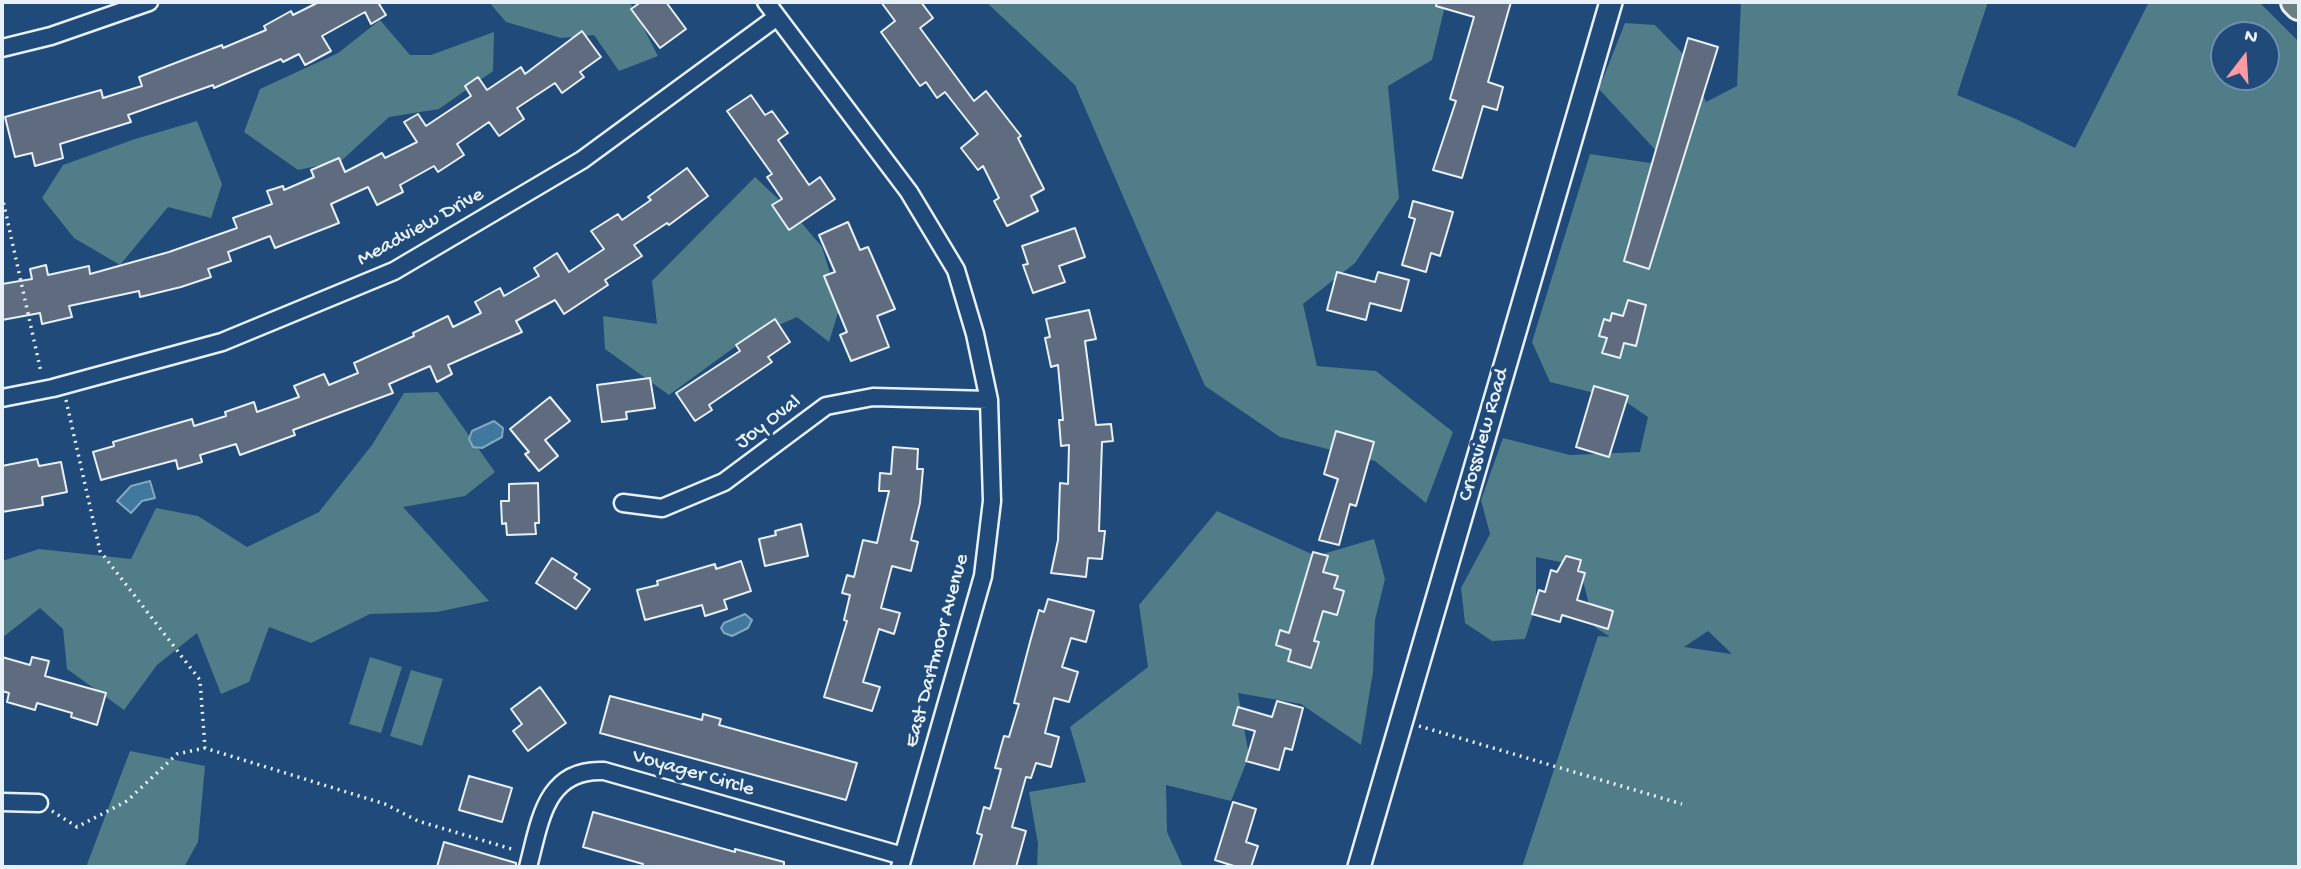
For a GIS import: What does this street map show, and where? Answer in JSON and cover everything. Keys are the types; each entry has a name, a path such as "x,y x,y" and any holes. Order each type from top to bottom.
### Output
{"main road":[{"path":"2295,2 2299,6"}],"street":[{"path":"2,48 51,36 149,2"},
{"name":"East Dartmoor Avenue","path":"766,2 909,192 956,270 975,334 989,400 992,501 984,576 901,861"},
{"name":"Crossview Road","path":"1359,867 1611,2"},
{"name":"Meadview Drive","path":"2,398 53,388 222,342 394,271 582,160 777,17"},
{"name":"Joy Oval","path":"624,503 662,508 724,482 826,406 873,397 989,400"},
{"name":"Voyager Circle","path":"530,861 545,804 561,783 583,770 604,771 901,861"},
{"path":"2,802 39,803"}],"path":[{"path":"2,196 42,379"},
{"path":"66,398 100,551 200,680 205,748"},
{"path":"1402,721 1682,804"},
{"path":"39,803 77,827 127,801 177,754 205,748 385,804 418,821 530,861"}],"green space":[{"path":"489,2 630,2 658,56 619,71 594,35 561,38 506,22"},
{"path":"986,2 1446,2 1432,60 1388,86 1399,198 1355,263 1303,304 1317,366 1376,371 1453,432 1426,503 1375,461 1280,437 1205,386 1075,85"},
{"path":"1741,2 1988,2 1957,95 2016,119 2075,148 2149,2 2259,2 2278,21 2210,21 2210,91 2280,91 2280,23 2299,42 2299,867 1522,867 1598,636 1610,637 1595,627 1579,566 1536,557 1536,605 1525,639 1492,641 1465,623 1461,588 1490,534 1481,500 1503,438 1570,455 1640,452 1648,417 1623,400 1550,382 1532,342 1590,154 1650,163 1660,155 1599,89 1625,23 1655,25 1688,59 1706,102 1737,86","holes":["1708,631 1731,654 1684,647"]},
{"path":"380,20 410,55 431,55 494,32 493,71 439,109 389,117 341,161 298,170 244,132 260,89 338,53"},
{"path":"197,121 222,184 211,218 168,207 120,265 74,238 42,198 63,165 135,139"},
{"path":"755,177 794,214 822,247 840,306 829,342 797,317 743,341 669,395 605,349 603,316 657,324 652,281"},
{"path":"438,392 495,472 465,496 403,507 489,601 437,612 370,614 311,643 269,627 249,682 221,694 197,633 157,665 124,710 67,669 63,629 40,608 2,638 2,561 39,549 131,559 156,508 198,516 247,547 319,512 372,445 404,393"},
{"path":"1217,511 1316,556 1374,539 1385,579 1375,620 1373,672 1361,745 1301,704 1238,693 1249,756 1231,801 1166,785 1167,832 1183,867 1037,867 1038,844 1029,792 1086,782 1070,727 1148,667 1139,605"},
{"path":"370,657 402,667 381,733 349,724"},
{"path":"411,670 443,679 422,746 390,736"},
{"path":"130,751 205,766 198,842 184,867 86,867"}],"water":[{"path":"494,421 503,428 502,437 482,448 473,447 469,439 472,431"},
{"path":"150,481 155,498 142,501 131,513 117,501 131,486"},
{"path":"745,614 752,620 748,628 732,636 724,633 721,628 724,623"}],"building":[{"path":"319,2 383,2 379,4 386,15 371,24 365,12 322,36 331,51 305,65 299,54 283,62 281,59 214,88 213,85 128,115 131,122 60,144 63,158 35,166 32,153 15,157 5,117 101,90 103,98 142,86 139,77 222,45 223,48 266,30 264,26 291,11 293,15"},
{"path":"641,2 666,2 686,29 660,48 631,9"},
{"path":"881,2 921,2 933,18 920,28 974,101 986,91 1021,136 1018,138 1044,189 1031,196 1038,211 1007,226 994,201 999,198 983,166 978,170 961,148 978,134 945,92 937,98 926,82 920,86 881,32 895,21"},
{"path":"1437,2 1511,2 1488,82 1503,87 1497,110 1483,106 1462,178 1433,170 1456,101 1450,99 1474,17 1436,6"},
{"path":"582,31 601,57 580,72 584,77 562,93 555,83 517,108 524,119 499,136 489,122 457,144 464,155 438,172 434,166 400,185 403,192 377,205 368,187 331,204 339,223 275,248 270,236 228,252 231,261 208,269 211,277 181,287 140,297 139,291 69,306 72,317 42,324 40,313 2,320 2,284 32,279 30,269 46,265 48,275 89,266 90,274 169,252 237,228 233,218 272,204 267,191 283,186 284,190 314,177 311,170 339,158 345,172 382,153 385,158 417,142 404,122 418,114 426,126 471,96 465,86 478,77 487,90 521,67 525,74"},
{"path":"1688,38 1718,47 1649,269 1624,261"},
{"path":"751,95 765,115 772,111 788,133 778,140 809,185 820,177 835,199 789,230 772,205 782,199 767,177 772,174 727,111"},
{"path":"687,168 708,196 669,225 667,223 634,245 642,256 605,280 608,285 564,314 555,300 516,321 522,332 448,365 452,374 437,382 430,366 389,384 393,393 293,430 295,435 240,455 236,444 200,455 202,462 178,469 176,460 101,480 93,452 114,446 113,442 192,419 194,426 226,416 225,412 254,402 257,412 299,397 294,386 324,374 329,385 358,373 354,363 414,336 413,333 448,316 453,327 481,313 475,302 500,288 504,296 539,276 534,268 557,253 569,272 604,249 591,231 618,214 622,220 651,200 648,197"},
{"path":"1413,201 1453,212 1440,256 1431,253 1426,272 1402,265 1415,219 1409,217"},
{"path":"848,222 860,250 868,247 895,309 877,316 889,347 851,361 840,335 847,332 824,276 835,272 819,235"},
{"path":"1075,228 1085,257 1059,266 1065,282 1033,293 1023,265 1028,264 1022,246"},
{"path":"1337,272 1375,282 1378,272 1409,280 1401,311 1370,303 1366,320 1327,310"},
{"path":"1628,300 1646,305 1636,346 1624,343 1620,358 1602,353 1607,338 1599,336 1604,319 1610,321 1612,313 1623,316"},
{"path":"1089,310 1096,339 1085,341 1096,425 1111,424 1113,441 1102,442 1099,531 1105,531 1102,559 1088,558 1086,577 1051,573 1058,540 1060,483 1068,484 1069,445 1061,446 1059,420 1063,420 1058,365 1051,367 1045,338 1050,337 1046,319"},
{"path":"775,319 790,342 768,357 772,362 709,405 712,410 695,421 676,393 740,351 736,345"},
{"path":"650,378 655,408 626,412 627,419 602,422 597,385"},
{"path":"1594,386 1628,396 1609,457 1576,447"},
{"path":"550,397 570,421 545,440 558,456 539,471 525,454 529,452 510,429"},
{"path":"1336,431 1374,442 1356,506 1350,504 1339,545 1319,540 1338,479 1324,474"},
{"path":"893,447 918,449 917,469 923,469 920,503 911,540 918,542 911,571 892,566 881,608 900,613 894,634 879,629 863,682 880,687 872,711 824,697 847,621 844,620 850,595 842,593 847,575 854,577 863,540 877,543 889,491 879,491 880,473 891,474"},
{"path":"37,459 39,466 61,462 67,492 42,497 43,505 2,512 2,466"},
{"path":"538,483 539,523 535,523 536,534 507,535 506,523 502,524 501,501 509,501 509,484"},
{"path":"801,524 808,556 765,566 759,539 776,535 775,531"},
{"path":"1313,552 1328,556 1323,572 1338,576 1334,588 1344,591 1337,615 1323,611 1314,641 1319,642 1311,668 1288,661 1291,650 1276,645 1280,630 1289,633"},
{"path":"1566,556 1581,560 1578,571 1585,573 1577,600 1613,611 1608,629 1562,615 1560,622 1532,614 1539,590 1545,592 1551,570 1557,572"},
{"path":"552,558 577,574 574,578 590,589 576,609 536,583"},
{"path":"741,561 751,591 724,600 727,609 705,616 702,605 645,620 637,590 658,585 657,581 715,564 716,569"},
{"path":"1048,599 1094,611 1086,642 1071,638 1062,667 1078,672 1069,702 1054,698 1045,733 1059,737 1051,767 1036,763 1031,778 1026,777 1012,827 1026,831 1016,867 973,867 982,835 977,833 984,807 990,809 1001,769 995,768 1004,736 1009,737 1019,704 1014,703 1030,642 1039,610 1044,612"},
{"path":"2,657 30,665 32,657 49,661 45,676 106,693 97,725 71,717 72,713 37,703 35,710 7,702 9,693 2,691"},
{"path":"540,687 566,723 528,751 513,731 522,724 511,709"},
{"path":"610,696 702,720 703,714 721,719 719,725 857,763 846,800 600,733"},
{"path":"1277,701 1303,708 1292,750 1285,748 1279,770 1246,761 1255,731 1233,725 1238,707 1272,717"},
{"path":"469,776 512,788 502,822 459,810"},
{"path":"1233,802 1256,809 1246,842 1258,846 1251,867 1237,867 1215,860"},
{"path":"593,812 735,852 735,849 784,862 784,867 642,867 643,864 583,847"},
{"path":"444,842 516,863 516,867 437,867"}]}
